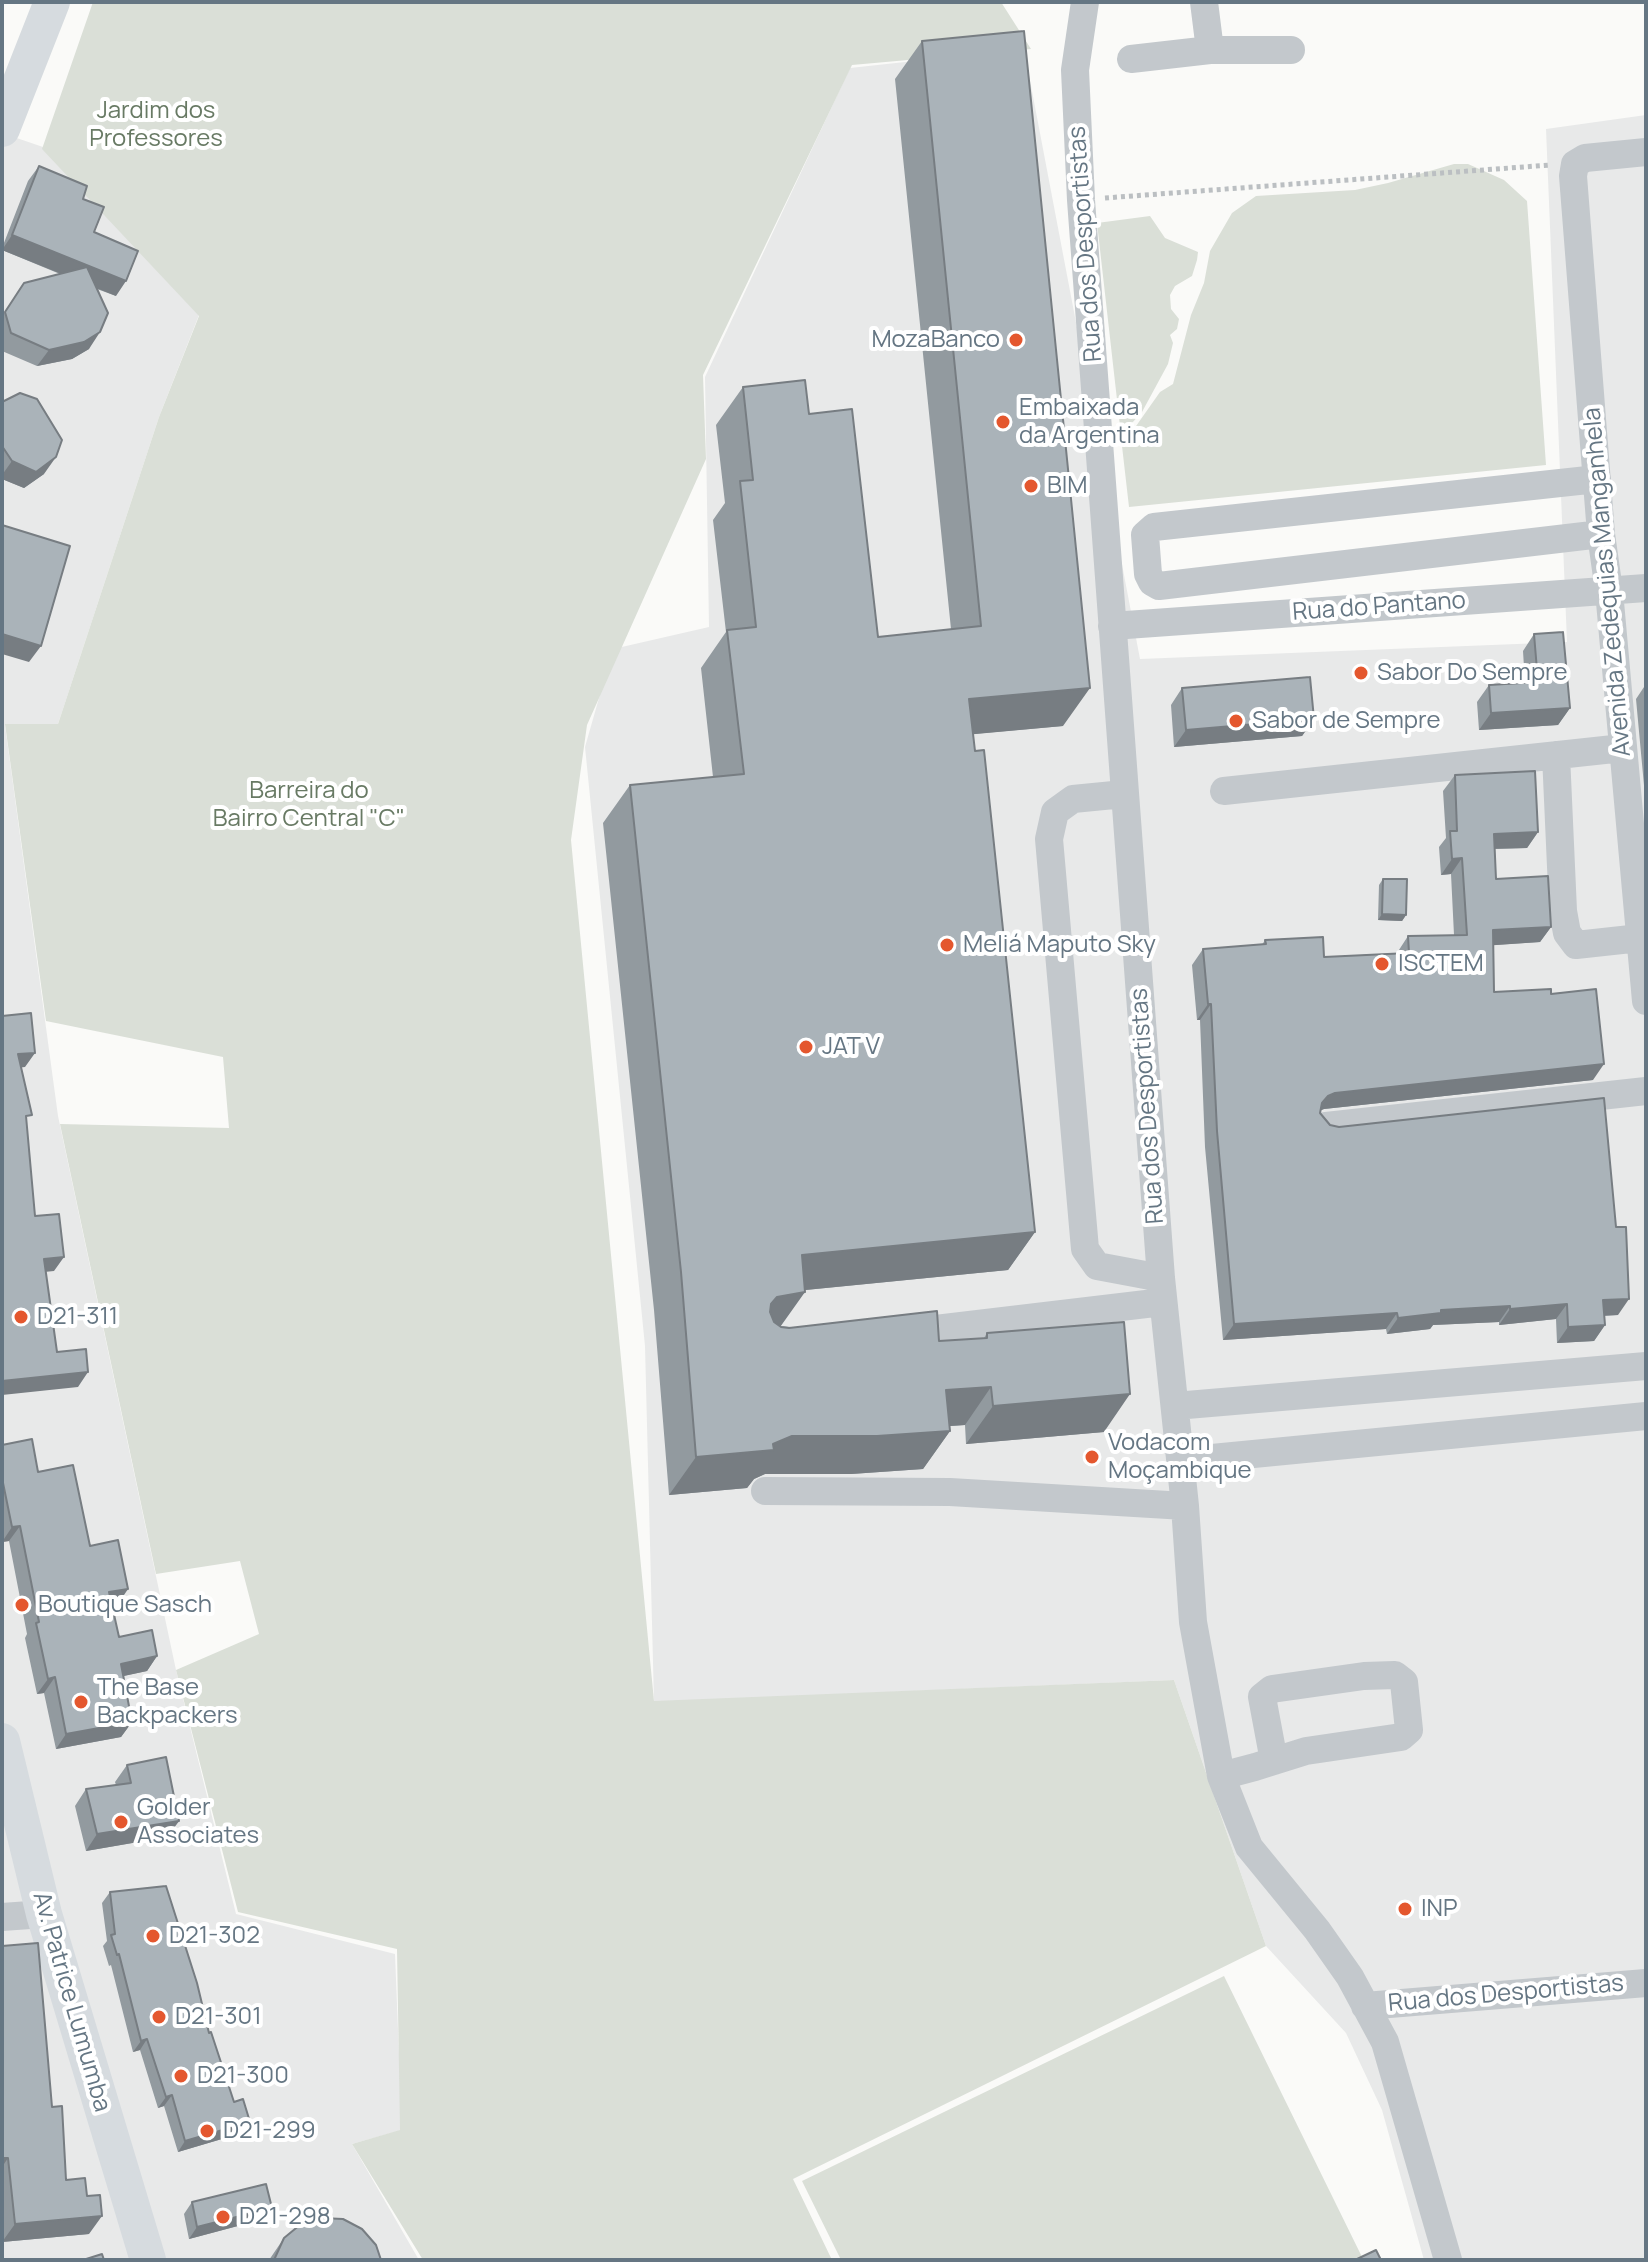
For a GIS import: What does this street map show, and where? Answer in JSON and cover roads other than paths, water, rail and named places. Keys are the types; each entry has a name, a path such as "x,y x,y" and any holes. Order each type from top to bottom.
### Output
{"main road":[{"path":"2,129 52,2"},
{"name":"Av. Patrice Lumumba","path":"2,1741 44,1914 148,2260"}],"street":[{"name":"Rua dos Desportistas","path":"1085,2 1075,70 1081,200 1162,1290 1181,1461 1193,1622 1221,1776 1249,1847 1317,1930 1350,1977 1385,2042 1448,2260"},
{"path":"1204,2 1210,50"},
{"path":"1131,59 1210,50 1291,50"},
{"name":"Avenida Zedequias Manganhela","path":"1646,152 1585,158 1575,164 1573,176 1601,534 1609,591 1646,1001"},
{"path":"1597,479 1154,527 1145,535 1148,574 1152,582 1159,586 1601,534"},
{"name":"Rua do Pantano","path":"1112,626 1646,588"},
{"path":"1224,791 1623,748"},
{"path":"1556,755 1563,911 1567,933 1576,945 1640,938"},
{"path":"1124,794 1073,799 1055,812 1049,839 1085,1249 1097,1266 1162,1290"},
{"path":"1326,1126 1646,1091"},
{"path":"869,1336 1162,1290"},
{"path":"1175,1406 1646,1366"},
{"path":"1181,1461 1646,1416"},
{"path":"765,1491 950,1492 1185,1506"},
{"path":"1221,1776 1274,1761 1306,1751 1401,1737 1409,1730 1404,1682 1395,1675 1364,1676 1272,1689 1262,1697 1274,1761"},
{"path":"2,1917 44,1914"},
{"name":"Rua dos Desportistas","path":"1365,2006 1646,1983"}],"place":[{"name":"MozaBanco","path":"1016,340"},
{"name":"Embaixada da Argentina","path":"1003,422"},
{"name":"BIM","path":"1031,486"},
{"name":"Sabor Do Sempre","path":"1361,673"},
{"name":"Sabor de Sempre","path":"1236,721"},
{"name":"Meliá Maputo Sky","path":"947,945"},
{"name":"ISCTEM","path":"1382,964"},
{"name":"JAT V","path":"806,1047"},
{"name":"D21-311","path":"21,1317"},
{"name":"Vodacom Moçambique","path":"1092,1457"},
{"name":"Boutique Sasch","path":"22,1605"},
{"name":"The Base Backpackers","path":"81,1702"},
{"name":"Golder Associates","path":"121,1822"},
{"name":"INP","path":"1405,1909"},
{"name":"D21-302","path":"153,1936"},
{"name":"D21-301","path":"159,2017"},
{"name":"D21-300","path":"181,2076"},
{"name":"D21-299","path":"207,2131"},
{"name":"D21-298","path":"223,2217"}],"park label":[{"name":"Jardim dos Professores","path":"156,125"},
{"name":"Barreira do Bairro Central \"C\"","path":"309,805"}]}
